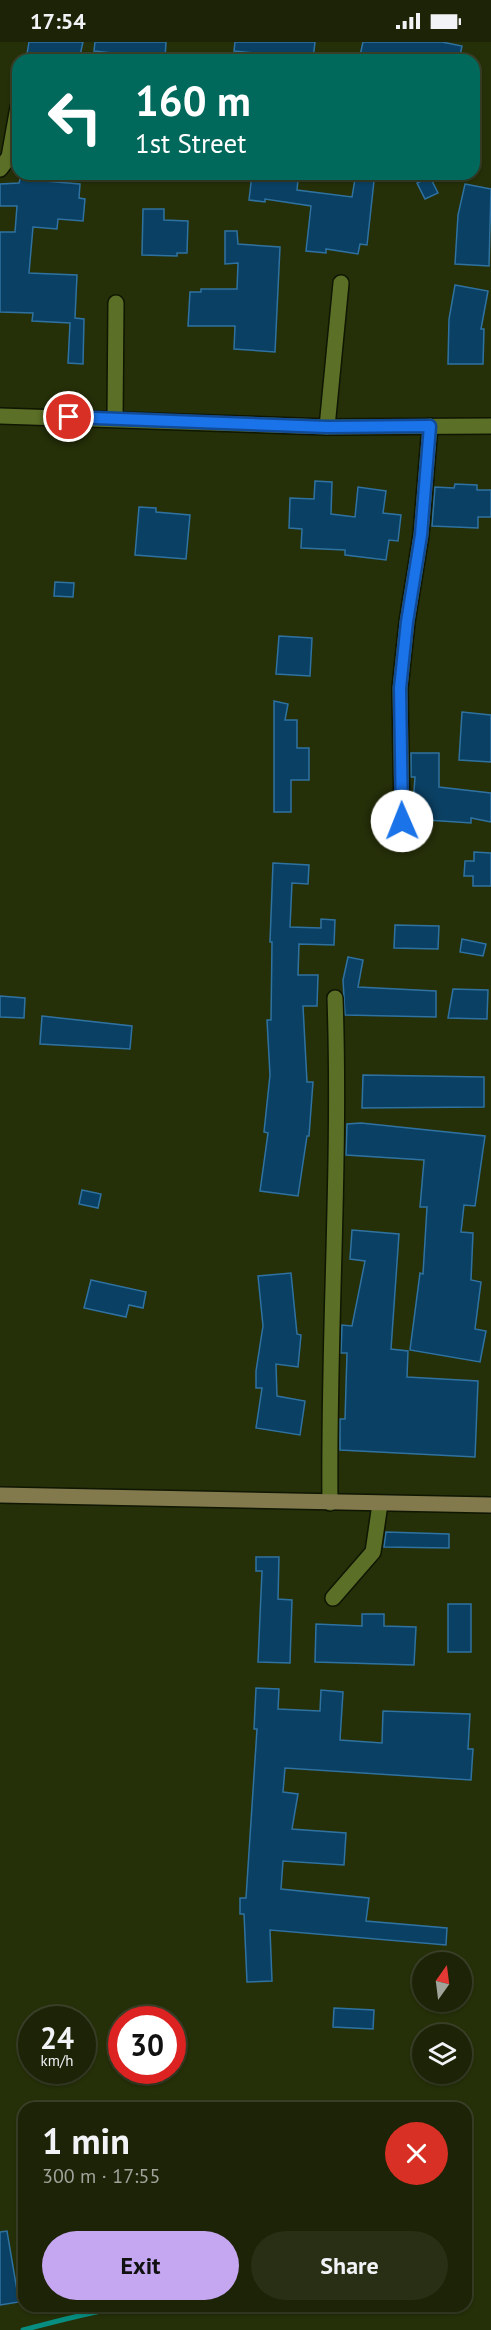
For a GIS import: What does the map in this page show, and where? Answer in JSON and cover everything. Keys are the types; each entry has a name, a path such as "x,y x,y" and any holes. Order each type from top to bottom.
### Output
{"main road":[{"path":"0,1495 491,1505"}],"street":[{"path":"0,169 9,157 12,140"},
{"path":"327,427 341,283"},
{"path":"115,418 116,303"},
{"path":"0,416 115,418 327,427 491,426"},
{"path":"402,821 400,688 407,622 421,535 430,426"},
{"path":"330,1503 329,1425 337,1100 335,998"},
{"path":"333,1598 373,1552 380,1504"}],"building":[{"path":"29,42 83,42 80,54 27,54"},
{"path":"95,42 166,42 165,54 121,54 94,51"},
{"path":"235,42 315,42 314,54 264,54 234,51"},
{"path":"363,42 442,42 462,46 460,54 360,54"},
{"path":"20,180 32,180 80,184 79,198 85,199 83,221 58,219 57,229 33,227 29,273 77,275 75,318 84,319 83,364 68,363 70,323 32,321 33,313 0,312 0,232 15,232 17,206 0,206 0,184 19,183"},
{"path":"251,180 298,180 297,190 352,197 355,180 374,181 367,245 360,244 358,254 326,249 326,253 306,251 311,206 265,199 265,202 249,200"},
{"path":"432,180 438,193 425,199 417,183"},
{"path":"465,184 491,189 489,266 455,264 458,215"},
{"path":"143,209 164,209 164,220 188,221 187,253 177,253 177,256 142,255"},
{"path":"225,231 237,231 238,244 280,247 275,352 234,349 235,326 188,326 190,292 201,292 201,289 237,289 238,263 225,264"},
{"path":"455,285 488,291 481,329 484,329 483,364 448,364 449,319"},
{"path":"315,481 332,482 331,514 355,517 358,487 386,491 383,513 401,515 398,541 389,540 386,560 345,555 345,550 301,548 302,529 289,528 290,498 314,499"},
{"path":"455,484 477,485 477,490 491,490 491,517 478,517 478,528 432,526 435,487 454,488"},
{"path":"139,507 156,508 156,512 190,515 186,559 135,555"},
{"path":"55,582 74,583 73,597 54,596"},
{"path":"279,636 312,638 310,676 276,674"},
{"path":"274,701 288,704 285,720 297,720 297,748 309,748 309,780 291,780 291,812 274,812"},
{"path":"462,712 491,715 491,762 459,760"},
{"path":"411,753 439,753 439,787 491,793 491,822 471,818 471,823 412,819 415,777 411,777"},
{"path":"474,852 491,853 491,886 473,886 473,876 464,876 465,861 474,861"},
{"path":"273,863 309,865 308,884 292,883 290,927 321,928 321,919 335,920 334,945 299,944 298,975 318,975 317,1006 303,1006 307,1082 313,1082 309,1136 307,1136 298,1196 260,1191 268,1133 264,1132 270,1075 267,1020 271,1020 272,942 270,942"},
{"path":"395,925 439,926 438,949 394,948"},
{"path":"462,939 486,944 483,956 460,952"},
{"path":"348,957 363,960 358,987 436,991 436,1017 345,1015 343,980"},
{"path":"453,989 488,990 487,1019 448,1018"},
{"path":"0,996 25,998 24,1018 0,1017"},
{"path":"42,1016 132,1026 130,1049 40,1044"},
{"path":"363,1075 484,1077 484,1107 362,1108"},
{"path":"361,1123 485,1136 475,1206 464,1205 461,1232 473,1233 471,1280 481,1282 475,1329 486,1331 480,1362 410,1350 420,1273 423,1274 427,1207 420,1207 424,1160 346,1155 347,1124"},
{"path":"82,1190 101,1194 98,1208 79,1204"},
{"path":"352,1230 399,1234 391,1349 408,1351 407,1377 478,1381 475,1457 340,1450 340,1419 345,1419 347,1353 341,1353 342,1325 352,1326 365,1261 350,1259"},
{"path":"291,1273 297,1334 301,1335 298,1367 276,1364 277,1396 305,1401 300,1435 256,1428 262,1388 256,1388 256,1371 263,1326 258,1276"},
{"path":"91,1280 146,1292 143,1308 129,1305 126,1317 84,1308"},
{"path":"386,1532 449,1534 449,1548 384,1547"},
{"path":"256,1557 279,1557 278,1599 292,1600 290,1663 258,1662 262,1571 256,1571"},
{"path":"448,1604 471,1604 471,1652 448,1652"},
{"path":"362,1614 384,1614 384,1626 416,1627 414,1665 315,1662 316,1624 362,1626"},
{"path":"256,1688 279,1689 278,1709 320,1711 321,1690 343,1692 340,1740 382,1743 383,1711 470,1714 468,1749 473,1749 471,1780 285,1768 283,1792 298,1794 292,1829 346,1833 344,1865 283,1861 281,1889 369,1898 366,1921 447,1928 446,1945 270,1930 272,1981 247,1982 244,1914 240,1914 240,1898 246,1898 257,1729 254,1729"},
{"path":"334,2008 374,2010 373,2029 333,2027"},
{"path":"7,2231 18,2302 0,2305 0,2232"}],"waterway":[{"path":"23,2330 95,2312"}],"route":[{"path":"69,417 327,427 430,426 426,451 421,535 407,622 400,688 402,821"}]}
